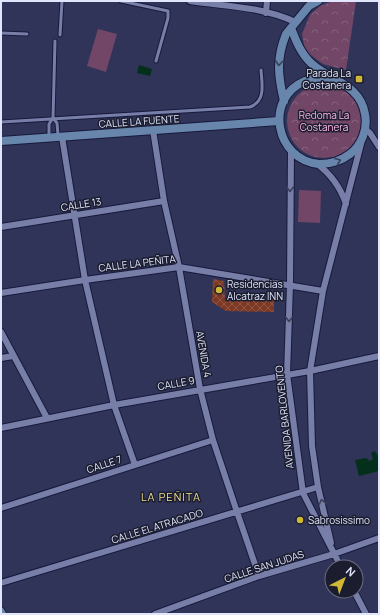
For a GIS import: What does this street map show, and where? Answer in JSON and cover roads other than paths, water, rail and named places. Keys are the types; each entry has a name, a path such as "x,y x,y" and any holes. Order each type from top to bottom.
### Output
{"main road":[{"path":"284,101 279,79 278,65 284,39 293,25 309,6 318,1"},
{"path":"293,25 296,41 303,53 312,64 323,72 335,78 349,86 360,98 365,113 365,129 362,140 352,152 339,161 324,164 302,159 291,150 282,136 279,121 284,101 293,89 305,81 315,78 335,78"},
{"name":"CALLE LA FUENTE","path":"1,141 279,121"}],"street":[{"path":"190,1 220,3 284,17 293,25"},
{"path":"266,13 267,1"},
{"path":"365,129 373,137 379,147"},
{"name":"AVENIDA 4","path":"153,130 164,200 179,267 200,389 213,440 236,512 259,576"},
{"path":"60,137 85,280 114,405 135,465"},
{"name":"AVENIDA BARLOVENTO","path":"334,554 318,488 312,446 310,371 324,291 362,140"},
{"name":"AVENIDA BARLOVENTO","path":"291,150 290,285 287,374 303,492 337,559"},
{"path":"316,163 332,177 338,185 346,204"},
{"name":"CALLE 13","path":"1,227 164,200"},
{"name":"CALLE LA PEÑITA","path":"1,293 179,267 324,291"},
{"path":"1,332 47,418"},
{"path":"1,358 13,356"},
{"name":"CALLE 9","path":"1,428 200,389 310,371 379,356"},
{"name":"CALLE 7","path":"1,508 213,440"},
{"name":"CALLE EL ATRACADO","path":"1,583 318,488"},
{"name":"CALLE SAN JUDAS","path":"155,614 259,576 334,554 379,538"},
{"path":"358,599 366,614"},
{"path":"176,607 178,614"}],"lane":[{"path":"60,35 62,1"},
{"path":"121,1 168,11 168,18 156,61"},
{"path":"1,33 27,34"},
{"path":"49,138 49,124 53,118 55,41"},
{"path":"1,122 250,107 257,104 262,97 261,70"},
{"path":"53,118 57,124 60,137"}],"place":[{"name":"Parada La Costanera","path":"359,79"},
{"name":"Residencias Alcatraz INN","path":"219,290"},
{"name":"Sabrosissimo","path":"300,520"}],"district":[{"name":"LA PEÑITA","path":"171,496"}],"park label":[{"name":"Redoma La Costanera","path":"324,120"}]}
